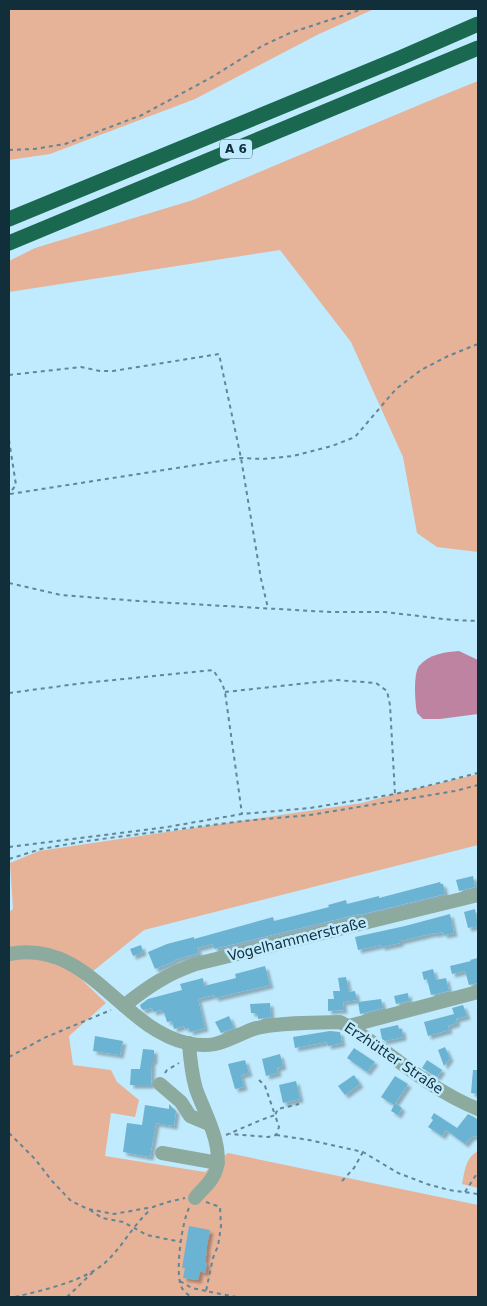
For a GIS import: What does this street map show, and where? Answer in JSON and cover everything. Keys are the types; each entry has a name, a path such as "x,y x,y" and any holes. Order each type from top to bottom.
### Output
{"highway":[{"name":"A 6","path":"9,219 478,24"},
{"name":"A 6","path":"9,243 478,48"}],"street":[{"name":"Vogelhammerstraße","path":"124,1005 147,987 176,971 196,964 478,895"},
{"name":"Erzhütter Straße","path":"9,954 34,952 53,956 74,965 151,1027 175,1040 189,1043 204,1046 214,1044 229,1040 255,1028 340,1022 349,1026 445,1092 478,1109"},
{"path":"349,1026 478,992"},
{"path":"189,1043 196,1087 216,1140 218,1158 216,1170 212,1178 195,1198"},
{"path":"160,1084 181,1102 190,1116 209,1124"},
{"path":"162,1153 218,1163"}],"path":[{"path":"9,150 34,149 65,144 142,115 212,77 262,46 290,34 363,9"},
{"path":"9,494 241,458 263,459 293,456 332,446 356,437 396,389 421,370 448,356 478,344"},
{"path":"9,374 81,367 100,371 113,371 219,354 241,458 261,579 268,608"},
{"path":"9,440 16,485 9,494"},
{"path":"9,583 61,594 138,601 330,612 385,612 452,620 478,621"},
{"path":"9,693 84,683 213,670 222,683 225,692 242,814"},
{"path":"225,692 336,680 376,683 387,691 390,705 395,794"},
{"path":"9,847 167,827 242,814 310,808 395,794 478,773"},
{"path":"9,859 86,841 243,820 310,815 455,791 478,785"},
{"path":"9,1056 44,1038 124,1005"},
{"path":"160,1084 167,1070 176,1065"},
{"path":"259,1080 265,1086 279,1127 276,1135"},
{"path":"275,1116 278,1109 299,1104"},
{"path":"275,1116 230,1134 268,1138 276,1135 363,1152 398,1173 449,1190 478,1194"},
{"path":"9,1133 71,1201 102,1218 123,1222 147,1235 181,1242"},
{"path":"342,1181 354,1168 363,1152"},
{"path":"465,1192 476,1175 478,1176"},
{"path":"88,1209 114,1214 153,1208 182,1198 195,1198 220,1207 221,1226 218,1246 213,1258 206,1291"},
{"path":"192,1297 181,1287 178,1270 187,1210 195,1198"},
{"path":"66,1297 94,1270 108,1260 142,1217 153,1208"},
{"path":"15,1297 61,1285 94,1270"},
{"path":"180,1280 192,1288 236,1297"}],"shaded area":[{"path":"9,9 374,9 317,35 195,99 50,154 9,160"},
{"path":"478,81 478,552 437,547 417,533 403,457 351,342 280,250 9,292 9,261 35,248 193,200"},
{"path":"459,651 478,660 478,714 440,719 423,719 417,713 416,703 415,682 419,666 432,656"},
{"path":"478,774 478,845 144,930 82,980 106,1003 69,1036 73,1065 111,1070 117,1082 139,1100 135,1117 111,1113 105,1156 205,1172 228,1153 478,1205 478,1297 9,1297 9,912 13,909 10,863 39,851 362,803"},
{"path":"478,1151 478,1188 462,1184 468,1161"}],"building":[{"path":"473,876 475,887 459,891 456,880"},
{"path":"440,882 443,884 445,894 214,949 213,944 197,948 199,953 174,960 155,969 148,952 167,944 194,937 194,939 273,917 274,921 329,907 328,905 346,900 347,904 379,896 379,898"},
{"path":"475,909 478,926 468,928 464,912"},
{"path":"450,914 454,933 444,935 443,932 434,933 400,941 400,943 358,950 355,937"},
{"path":"141,945 143,952 133,956 130,949"},
{"path":"478,958 478,983 469,985 465,971 452,974 450,966"},
{"path":"265,966 270,985 215,998 214,995 198,999 205,1028 190,1032 189,1028 185,1029 184,1026 174,1029 172,1021 167,1022 164,1012 162,1013 161,1010 153,1012 152,1008 143,1010 140,1005 148,999 182,990 180,984 203,978 204,986 236,978 235,974"},
{"path":"433,969 436,980 446,978 449,991 431,995 427,979 424,980 422,972"},
{"path":"346,977 349,992 355,991 357,1000 343,1002 344,1010 328,1011 328,999 334,999 333,991 340,991 338,978"},
{"path":"408,993 409,1001 396,1004 394,996"},
{"path":"381,999 383,1008 360,1014 358,1002"},
{"path":"270,1003 271,1017 258,1019 258,1013 251,1013 250,1004"},
{"path":"463,1005 467,1016 456,1019 457,1023 448,1026 449,1030 428,1036 424,1022 454,1014 452,1008"},
{"path":"229,1016 234,1028 221,1033 215,1022"},
{"path":"398,1025 399,1029 402,1029 403,1037 385,1041 382,1039 380,1029"},
{"path":"330,1031 340,1032 342,1043 328,1046 327,1042 295,1048 293,1037"},
{"path":"95,1036 123,1041 120,1055 93,1051"},
{"path":"445,1047 450,1058 444,1066 438,1050"},
{"path":"354,1048 375,1062 367,1072 347,1058"},
{"path":"143,1049 154,1050 151,1085 130,1085 131,1069 140,1069"},
{"path":"280,1054 283,1066 277,1068 278,1073 266,1076 262,1059"},
{"path":"245,1060 249,1073 241,1075 244,1087 235,1089 228,1064"},
{"path":"427,1060 442,1070 437,1077 422,1068"},
{"path":"473,1070 478,1070 478,1094 471,1093"},
{"path":"354,1075 360,1084 345,1095 338,1086"},
{"path":"395,1076 408,1084 394,1105 381,1097"},
{"path":"296,1081 300,1099 283,1103 279,1085"},
{"path":"395,1103 402,1108 398,1115 391,1111"},
{"path":"169,1104 176,1111 174,1126 156,1123 150,1157 123,1152 127,1123 142,1125 145,1105 169,1109"},
{"path":"434,1113 457,1128 468,1114 474,1117 478,1120 478,1136 471,1137 465,1144 446,1130 442,1136 428,1127 433,1120 431,1118"},
{"path":"189,1226 210,1230 206,1250 205,1262 207,1263 205,1273 200,1271 198,1280 183,1278 185,1268 182,1268"}]}
